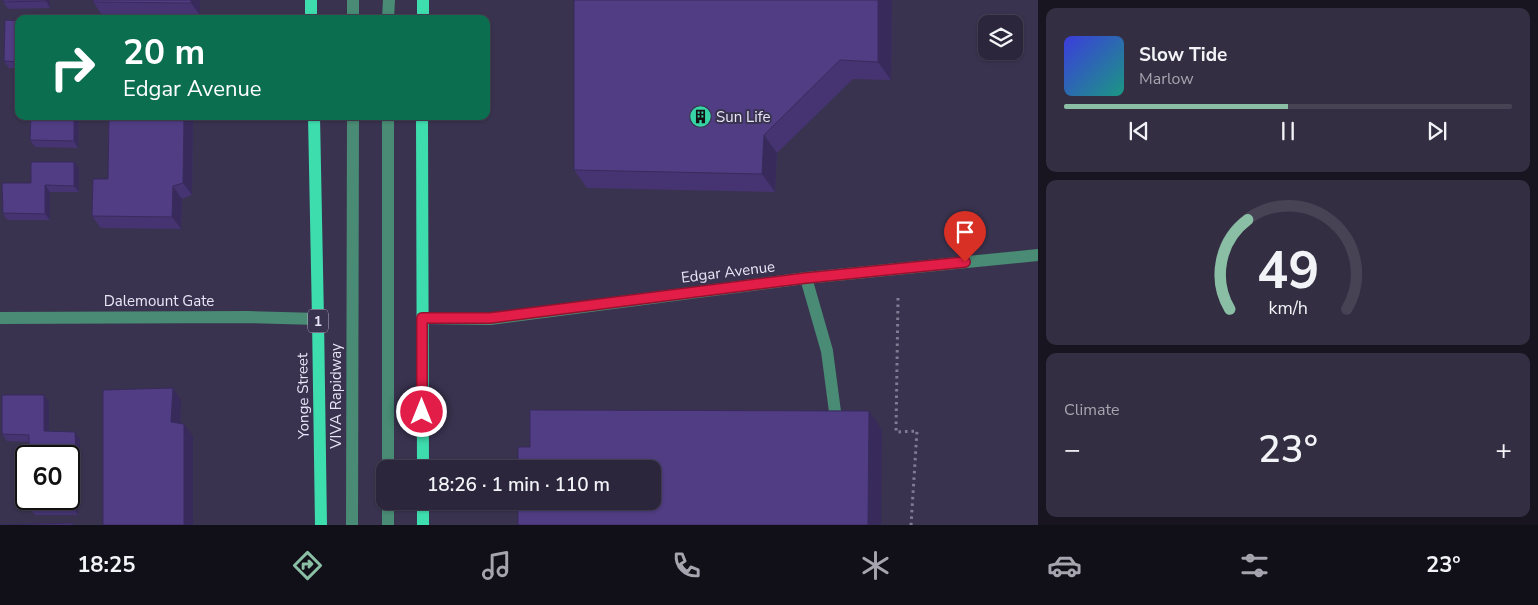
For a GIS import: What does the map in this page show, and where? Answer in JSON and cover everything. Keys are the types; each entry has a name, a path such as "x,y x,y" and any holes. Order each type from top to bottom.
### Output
{"main road":[{"path":"311,0 311,15"},
{"path":"423,0 423,15"},
{"name":"Yonge Street","path":"314,120 321,525"},
{"path":"422,120 423,460"},
{"path":"423,510 423,525"}],"street":[{"path":"353,0 353,15"},
{"path":"388,15 389,0"},
{"name":"VIVA Rapidway","path":"352,525 353,120"},
{"path":"388,120 388,460"},
{"name":"Edgar Avenue","path":"422,318 490,318 806,278 1038,255"},
{"path":"806,278 827,351 838,430"},
{"name":"Dalemount Gate","path":"0,318 248,317 318,319"},
{"path":"388,510 388,525"}],"path":[{"path":"899,269 896,432 917,431 911,525"}],"building":[{"path":"3,0 46,0 46,1 3,2"},
{"path":"93,0 191,0 191,3 93,2"},
{"name":"Sun Life","path":"574,0 878,0 878,62 840,60 764,135 762,174 574,170"},
{"path":"5,20 15,21 15,62 4,61"},
{"path":"31,120 74,120 74,141 30,140"},
{"path":"109,120 184,120 183,183 173,186 172,217 92,216 93,179 108,179"},
{"path":"31,162 74,162 74,186 45,185 45,214 3,213 2,183 31,183"},
{"path":"173,388 171,422 184,424 184,525 103,525 103,390"},
{"path":"2,395 44,395 44,431 75,432 76,445 29,445 29,435 2,434"},
{"path":"530,410 869,411 868,525 518,525 518,510 661,510 661,460 518,460 518,447 530,447"},
{"path":"73,523 74,525 0,525"}],"place":[{"name":"Sun Life","path":"700,117"}],"route":[{"path":"422,412 422,318 490,318 806,278 965,262"}]}
